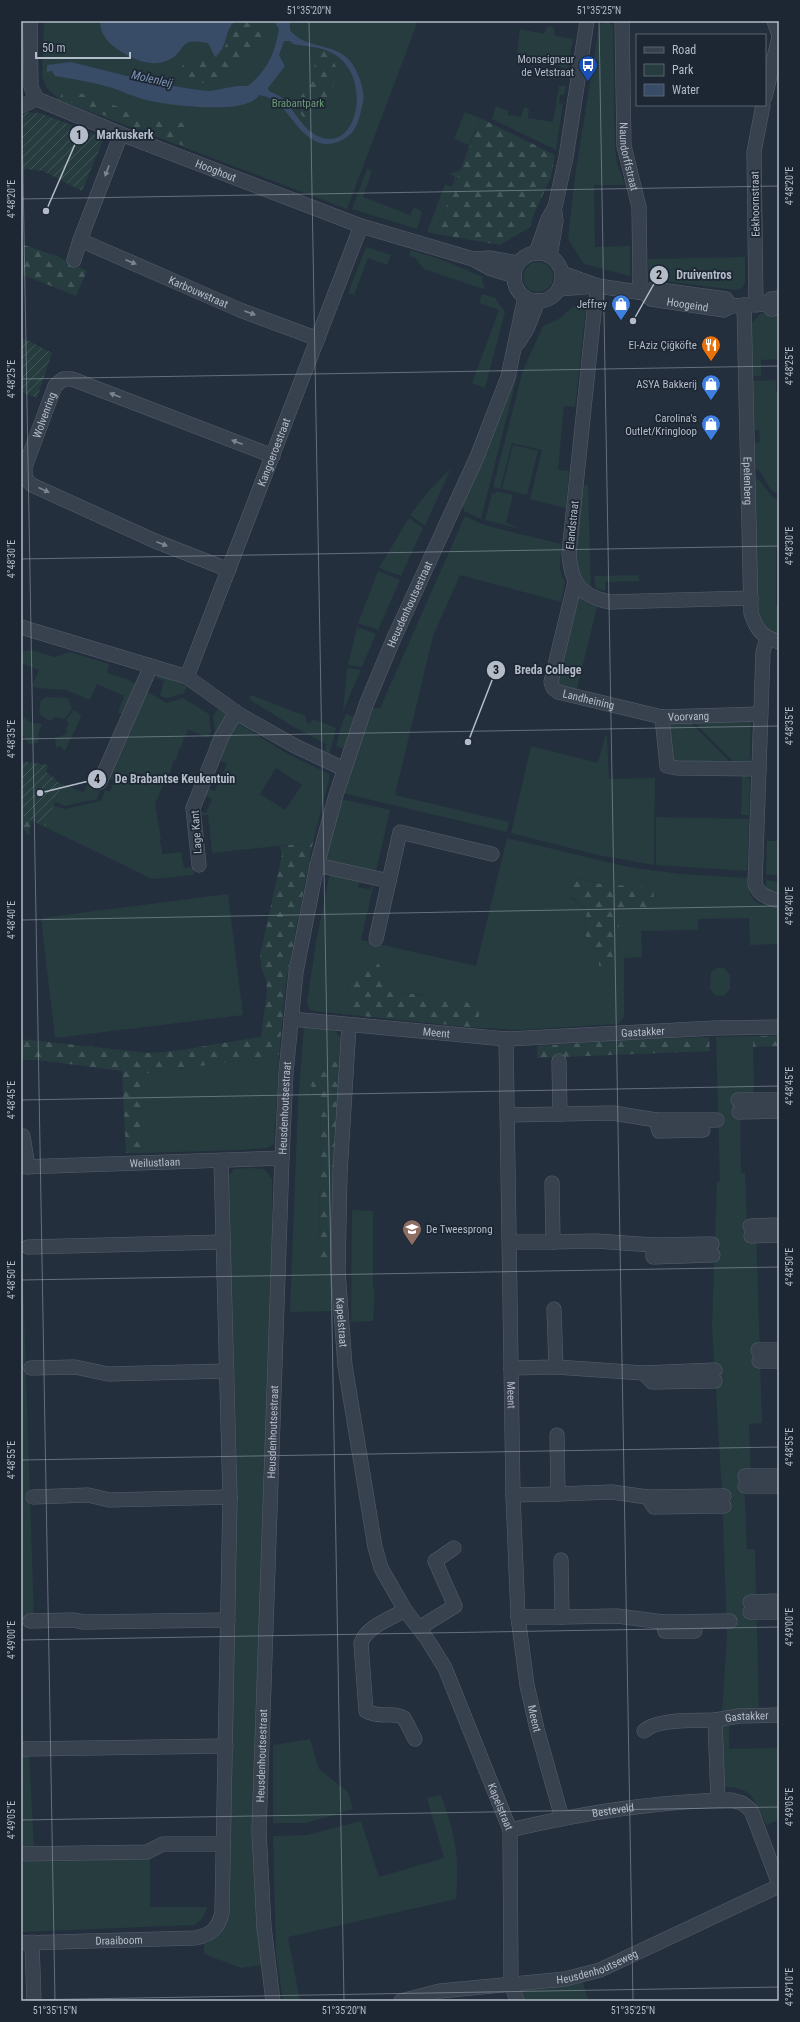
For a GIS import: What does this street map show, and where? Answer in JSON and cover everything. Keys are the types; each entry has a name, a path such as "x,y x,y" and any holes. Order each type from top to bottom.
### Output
{"street":[{"path":"21,106 37,99 31,87 30,21"},
{"path":"550,256 556,221 555,207 566,157 587,21"},
{"name":"Naundorffstraat","path":"622,21 624,146 639,207 641,292"},
{"path":"766,93 779,36 774,21"},
{"name":"Hooghout","path":"37,99 121,134 361,226 472,259 489,268 516,269"},
{"name":"Eekhoornstraat","path":"759,304 754,152 763,106"},
{"path":"74,260 80,240 121,134"},
{"path":"536,253 548,219 555,207"},
{"name":"Kangoeroestraat","path":"187,677 361,226"},
{"name":"Karbouwstraat","path":"80,240 240,310 318,339"},
{"path":"536,253 550,256 559,265 562,274 559,289 550,298 531,299 516,288 516,269 524,257 536,253"},
{"name":"Hoogeind","path":"562,274 598,286 641,292 651,299 724,310 759,304"},
{"name":"Hoogeind","path":"559,289 598,286"},
{"name":"Elandstraat","path":"575,582 570,569 569,553 598,286"},
{"name":"Heusdenhoutsestraat","path":"272,2001 264,1927 260,1831 282,1158 291,1019 296,972 316,865 344,769 366,705 391,645 489,427 508,377 515,349 527,329 531,299"},
{"name":"Epelenberg","path":"759,304 750,598 751,613 756,628 773,640"},
{"name":"Wolvenring","path":"229,570 155,541 32,485 25,478 25,467 55,386 63,379 72,378 273,456"},
{"path":"575,582 584,592 595,598 609,602 750,598"},
{"name":"Landheining","path":"575,582 551,682 553,688 558,692 662,717"},
{"path":"21,627 187,677 236,712 296,746 344,769"},
{"path":"773,640 762,652 755,884 759,892 764,897 779,901"},
{"path":"100,782 151,666"},
{"name":"Lage Kant","path":"199,865 193,808 222,736 236,712"},
{"name":"Voorvang","path":"759,769 677,768 667,766 662,717 760,714"},
{"path":"376,938 400,832 492,854"},
{"path":"316,865 389,881"},
{"name":"Meent","path":"291,1019 506,1039 513,1495 518,1617 527,1685 537,1729 562,1818"},
{"name":"Kapelstraat","path":"349,1025 340,1173 338,1271 345,1366 375,1547 381,1568 405,1610 419,1628 445,1668 510,1830 511,1983 517,2001"},
{"name":"Gastakker","path":"506,1039 715,1028 779,1027"},
{"path":"559,1061 560,1114"},
{"path":"779,1100 738,1106 779,1111"},
{"path":"507,1115 613,1114 656,1120 717,1125"},
{"name":"Weilustlaan","path":"23,1136 24,1167 282,1158"},
{"path":"25,1854 147,1852 163,1844 223,1844 230,1498 221,1161"},
{"path":"552,1183 553,1242"},
{"path":"779,1225 750,1231 779,1235"},
{"path":"510,1242 596,1241 713,1249"},
{"path":"28,1247 223,1242"},
{"path":"554,1309 556,1367"},
{"path":"779,1350 759,1356 779,1361"},
{"path":"31,1368 75,1367 108,1374 227,1371"},
{"name":"Meent","path":"511,1368 556,1367 715,1376"},
{"path":"557,1435 558,1494"},
{"path":"779,1476 745,1481 779,1486"},
{"path":"513,1495 612,1492 647,1497 724,1501"},
{"path":"32,1497 88,1495 109,1500 230,1498"},
{"path":"419,1628 455,1606 435,1561 454,1548"},
{"path":"561,1560 562,1617"},
{"path":"779,1601 750,1607 779,1612"},
{"path":"405,1610 369,1630 363,1636 361,1643 366,1711 377,1716 393,1714 404,1718 415,1739"},
{"path":"518,1617 617,1616 663,1622 730,1626"},
{"path":"30,1621 73,1620 84,1622 228,1620"},
{"name":"Gastakker","path":"715,1720 739,1716 779,1715"},
{"path":"644,1731 650,1726 666,1723 715,1720 718,1800"},
{"path":"24,1749 226,1746"},
{"name":"Besteveld","path":"510,1830 562,1818 611,1810 718,1800 742,1803 751,1810 779,1885"},
{"name":"Draaiboom","path":"27,1942 195,1938 206,1936 215,1930 220,1921 222,1912 223,1844"},
{"name":"Heusdenhoutseweg","path":"401,2001 440,1991 565,1979 600,1970 779,1885"},
{"path":"27,1942 34,2001"}],"green space":[{"name":"Brabantpark","path":"44,21 418,21 347,209 59,100 46,87 42,76"},
{"path":"235,21 261,21 264,31 259,47 250,58 232,71 210,81 199,83 189,82 181,78 182,66 188,60 208,60 218,56 222,52 228,39 231,27"},
{"path":"603,22 609,22 613,26 615,146 617,163 625,185 594,185 595,247 630,246 630,276 584,264 568,239 575,176 599,26"},
{"path":"551,26 554,28 555,36 573,39 567,76 560,75 561,66 516,60 520,29 544,34 547,27"},
{"path":"324,51 332,58 337,69 334,83 318,117 309,124 295,107 314,74 315,53"},
{"path":"559,86 566,86 564,95 560,95 559,103 563,104 556,150 492,119 496,106 508,111 508,115 521,117 524,107 529,109 528,118 553,122"},
{"path":"63,90 87,95 145,117 191,124 184,146 60,98"},
{"path":"22,112 40,113 104,138 82,191 43,171 25,169 21,180"},
{"path":"465,112 480,118 469,145 454,139"},
{"path":"480,118 555,155 551,177 534,214 530,227 500,245 436,234"},
{"path":"367,169 372,171 363,197 410,215 414,207 421,211 422,214 417,229 352,209"},
{"path":"460,170 436,234 427,232 445,184 452,187 455,177 449,174"},
{"path":"24,245 54,255 87,271 76,296 21,274 21,255"},
{"path":"366,247 391,255 387,265 368,258 354,295 348,293"},
{"path":"411,250 443,260 483,277 482,282 485,285 483,289 424,269 415,258 409,256"},
{"path":"745,257 745,282 742,288 736,290 649,279 648,259"},
{"path":"538,262 544,263 552,271 552,283 544,291 538,292 532,291 524,283 523,277 524,271 532,263"},
{"path":"482,294 495,298 505,312 485,388 472,383 499,310 479,303"},
{"path":"579,304 586,309 575,407 564,406 558,470 569,471 566,508 530,499 542,450 512,443 500,489 493,487 523,370 543,326 559,319 574,306"},
{"path":"779,312 779,359 761,360 761,376 752,376 752,323 760,314"},
{"path":"21,337 52,353 37,398 21,392"},
{"path":"519,369 481,519 464,511 462,504"},
{"path":"776,380 776,392 779,392 779,494 771,489 758,470 754,468 753,443 760,442 759,430 753,430 752,381"},
{"path":"513,445 538,451 527,495 502,489"},
{"path":"451,468 425,526 410,515 428,492"},
{"path":"754,478 759,480 774,499 779,498 779,546 776,546 776,606 779,607 779,635 770,631 764,625 757,609"},
{"path":"581,485 588,485 591,591 586,587 574,564"},
{"path":"496,491 513,495 506,523 521,529 485,520 492,493 495,494"},
{"path":"465,516 484,525 561,544 560,570 565,583 561,602 460,575 433,636 395,795 509,822 507,832 342,793 372,708 380,708"},
{"path":"409,518 423,528 401,576 379,568"},
{"path":"378,571 400,580 378,630 358,623"},
{"path":"639,575 639,581 605,582 605,591 596,588 594,576"},
{"path":"576,595 587,603 597,607 576,693 557,685"},
{"path":"357,627 376,634 362,667 348,665"},
{"path":"31,650 55,657 70,652 109,664 107,673 127,679 139,687 124,715 118,712 124,696 97,684 90,700 66,690 38,688 32,686 39,670 21,663 21,652"},
{"path":"347,668 361,670 343,711"},
{"path":"157,675 187,686 183,694 166,698 160,695 164,681 156,678"},
{"path":"145,690 166,703 183,698 209,714 211,731 208,738 187,729 188,731 186,736 184,736 181,749 179,748 176,761 174,760 165,785 163,785 155,804 162,854 181,852 184,868 193,867 194,875 152,879 45,827 53,805 65,809 101,801 105,790 110,792 114,781 106,777"},
{"path":"251,695 306,716 306,722 310,724 313,719 336,728 329,756 323,754 326,744 292,726 249,699"},
{"path":"47,697 68,698 72,709 65,719 55,717 50,721 40,714 41,700"},
{"path":"218,709 229,716 212,746 209,745 215,731 213,716"},
{"path":"74,710 80,714 81,717 65,751 60,746 56,748 55,738 66,734 68,723 66,720"},
{"path":"346,714 355,717 344,749 336,746 340,729"},
{"path":"24,717 29,722 42,724 39,731 38,743 29,744 23,734 21,726"},
{"path":"751,719 750,761 735,763 692,720"},
{"path":"688,720 731,763 680,763 673,760 668,729 672,723"},
{"path":"238,723 288,754 329,774 329,780 313,842 212,853 208,815 198,816 197,810 206,813 212,799 204,795 207,788 215,791 227,764 219,760 228,739","holes":["276,768 302,785 285,810 260,794"]},
{"path":"605,736 607,737 609,779 655,778 654,865 598,855 511,833 531,746 598,763"},
{"path":"21,761 48,765 46,772 62,784 45,827 21,815"},
{"path":"742,776 746,776 750,780 749,815 741,815"},
{"path":"88,783 101,788 97,799 65,806 55,802 62,784 83,792"},
{"path":"341,799 390,810 376,871 324,859"},
{"path":"21,812 32,818 29,836 21,825"},
{"path":"656,817 749,819 747,871 656,865"},
{"path":"507,838 628,867 681,874 749,878 750,892 755,901 764,905 765,902 779,906 779,944 750,945 749,918 698,919 698,930 641,931 642,957 624,958 624,1017 618,1024 520,1030 479,1028 479,1009 423,995 400,992 390,985 382,973 379,964 364,966 347,980 352,1015 314,1011 309,1009 307,1003 316,942 330,873 360,880 358,887 370,890 374,883 361,940 476,966","holes":["576,878 613,886 649,910 619,911 619,935 614,966 599,966 599,954 585,935 584,929 587,911 579,903 572,899"]},
{"path":"767,841 779,841 779,876 766,874"},
{"path":"313,842 286,982 279,1055 141,1074 143,1153 126,1153 122,1071 38,1060 21,1060 21,1039 149,1053 261,1037 267,991 266,979 262,970 260,956 282,855 280,846"},
{"path":"576,878 601,884 645,887 653,891 654,901 649,910 619,911 619,935 614,966 599,966 599,954 585,935 584,929 587,911 571,895 567,887 567,882 570,879"},
{"path":"766,880 779,882 779,896 766,891"},
{"path":"228,894 243,1015 55,1038 41,918"},
{"path":"365,964 379,964 387,980 400,992 477,1004 479,1009 479,1028 352,1015 347,980 355,969"},
{"path":"719,967 724,968 730,975 730,989 723,996 715,995 710,989 711,972"},
{"path":"304,1026 335,1031 341,1038 339,1060 324,1067 311,1079 312,1097 321,1111 319,1254 332,1262 333,1311 290,1312 298,1103"},
{"path":"753,1036 754,1103 740,1104 741,1173 745,1173 747,1227 756,1227 762,1423 749,1424 751,1479 744,1479 747,1549 755,1549 759,1711 722,1712 727,1636 722,1493 712,1327 717,1182 720,1182 716,1037"},
{"path":"753,1036 779,1036 779,1046 753,1047"},
{"path":"709,1037 710,1051 537,1058 537,1046 627,1040"},
{"path":"279,1055 274,1144 267,1148 241,1150 143,1153 140,1074"},
{"path":"339,1060 332,1262 321,1262 319,1254 321,1111 312,1097 311,1079 324,1067"},
{"path":"234,1169 264,1169 272,1179 272,1261 255,1731 254,1850 262,1965 241,1968 204,1954 204,1943 211,1941 220,1934 225,1924 227,1906 237,1459 228,1177"},
{"path":"352,1210 373,1211 373,1289 375,1289 373,1321 351,1322"},
{"path":"21,1214 24,1247 22,1248 34,1620 21,1621"},
{"path":"21,1627 23,1753 29,1753 34,1847 21,1848"},
{"path":"722,1726 729,1726 729,1749 779,1748 779,1820 766,1825 755,1802 747,1792 741,1789 723,1787"},
{"path":"310,1739 319,1769 348,1792 353,1809 306,1823 273,1823 273,1745"},
{"path":"441,1795 450,1822 457,1858 456,1899 288,1937 300,2001 283,2001 276,1953 273,1836 307,1835 361,1821 379,1877 444,1858 427,1798"},
{"path":"150,1859 150,1907 207,1907 203,1918 197,1923 194,1925 21,1932 21,1862"},
{"path":"583,1982 588,2001 524,2001 521,1989"}],"water":[{"path":"100,21 235,21 231,25 222,48 215,57 208,43 192,42 185,44 174,57 167,61 152,63 130,57 113,46 103,33"},
{"path":"274,21 290,21 290,30 298,38 337,51 346,57 354,66 362,86 363,103 356,127 342,140 335,143 324,144 311,139 296,125 277,103 269,98 259,95 252,101 240,105 224,107 188,106 146,100 109,87 55,76 52,71 47,72 47,65 71,62 155,83 198,90 210,91 237,86 248,86 255,80 269,61 275,46 279,29","holes":["284,41 290,41 293,44 323,49 332,53 345,63 353,77 357,93 356,108 352,123 344,133 333,139 320,137 308,130 287,103 278,95 269,91 268,88 285,66 279,55"]}],"place":[{"name":"Monseigneur de Vetstraat","path":"588,82"},
{"name":"Markuskerk","path":"46,211"},
{"name":"Jeffrey","path":"621,321"},
{"name":"Druiventros","path":"633,321"},
{"name":"El-Aziz Çiğköfte","path":"711,362"},
{"name":"ASYA Bakkerij","path":"711,401"},
{"name":"Carolina's Outlet/Kringloop","path":"711,441"},
{"name":"Breda College","path":"468,742"},
{"name":"De Brabantse Keukentuin","path":"40,793"},
{"name":"De Tweesprong","path":"412,1246"}],"water label":[{"name":"Molenleij","path":"152,79"}]}
